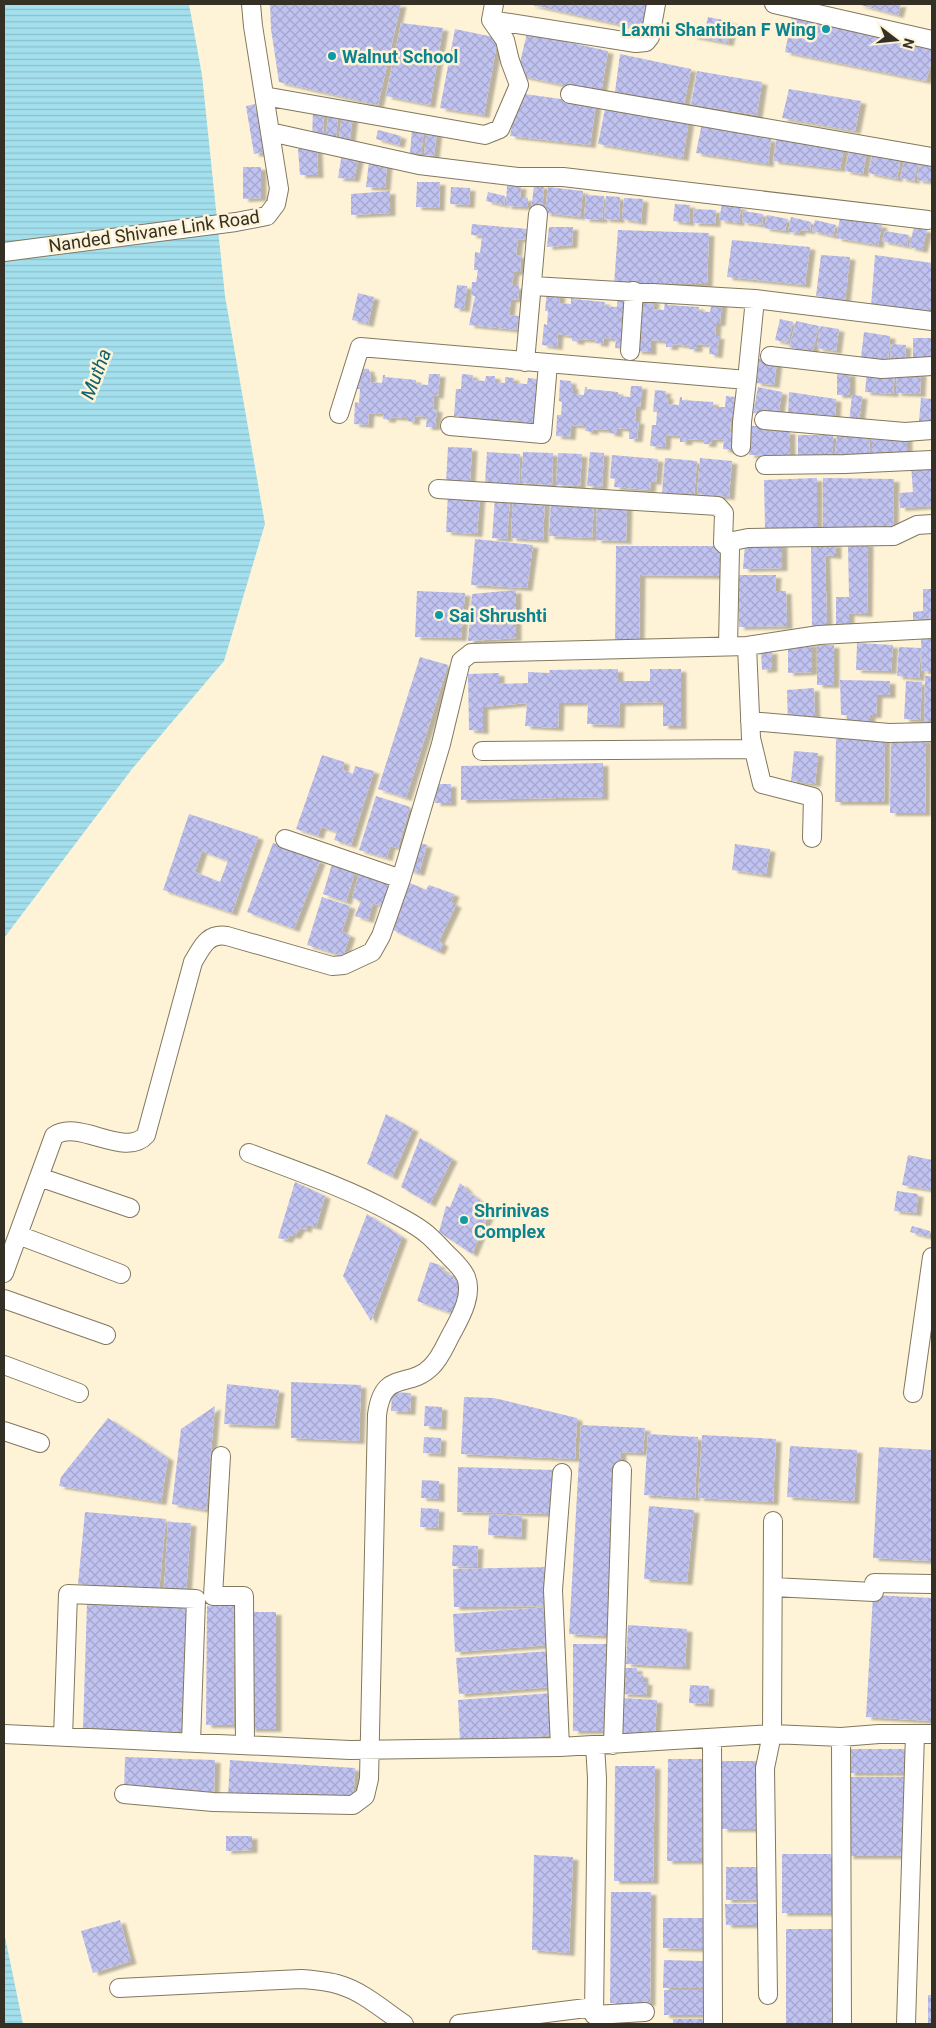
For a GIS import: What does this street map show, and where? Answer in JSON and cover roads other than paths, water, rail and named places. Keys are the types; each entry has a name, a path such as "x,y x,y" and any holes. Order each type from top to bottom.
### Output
{"street":[{"name":"Nanded Shivane Link Road","path":"4,252 122,235 236,222 267,216 276,204 279,189 251,4"},
{"path":"493,12 636,43 646,42 650,37 656,4"},
{"path":"774,4 932,40"},
{"path":"264,96 485,135 500,129 519,85 510,60 506,40 493,12"},
{"path":"570,94 932,157"},
{"path":"270,132 419,165 518,177 564,177 928,220"},
{"path":"525,362 538,214"},
{"path":"532,286 755,299 932,321"},
{"path":"630,351 634,291"},
{"path":"741,447 755,299"},
{"path":"339,414 360,347 747,380"},
{"path":"770,356 882,369 932,366"},
{"path":"450,426 542,434 548,364"},
{"path":"764,420 905,432 932,430"},
{"path":"764,465 932,460"},
{"path":"438,489 718,506 724,513 723,543"},
{"path":"723,543 748,538 894,536 917,526 932,524"},
{"path":"723,543 730,548 728,646"},
{"path":"4,1273 54,1136 59,1132 72,1132 129,1143 143,1139 146,1135 193,962 206,940 214,936 226,936 332,966 344,965 372,952 381,936 401,879 441,744 457,672 461,660 471,653 747,646 819,635 932,629"},
{"path":"747,646 751,738 762,784 813,797 812,838"},
{"path":"750,721 889,733 932,732"},
{"path":"482,751 754,749"},
{"path":"286,839 401,879"},
{"path":"124,1794 213,1802 353,1805 365,1796 369,1779 376,1425 379,1400 382,1392 390,1386 430,1368 436,1361 460,1318 466,1300 468,1289 466,1278 459,1266 428,1234 358,1194 249,1153"},
{"path":"39,1177 130,1208"},
{"path":"18,1235 121,1274"},
{"path":"914,1394 932,1258"},
{"path":"4,1299 106,1335"},
{"path":"4,1365 79,1393"},
{"path":"4,1430 40,1443"},
{"path":"221,1456 213,1596 244,1596 245,1745"},
{"path":"613,1745 622,1470"},
{"path":"560,1747 553,1590 562,1473"},
{"path":"768,1995 766,1768 772,1734 774,1521"},
{"path":"773,1587 874,1592 874,1582 932,1584"},
{"path":"62,1737 68,1594 196,1599 192,1743"},
{"path":"4,1734 370,1750 613,1745 772,1734 841,1737 879,1734 924,1734 906,2024"},
{"path":"841,1737 842,2024"},
{"path":"712,1738 713,2024"},
{"path":"595,1745 597,1778 594,2015 645,2012"},
{"path":"119,1988 301,1979 325,1981 342,1985 358,1993 404,2024"},
{"path":"459,2024 535,2019 594,2007"}],"water":[{"name":"Mutha","path":"4,4 189,4 202,75 225,296 265,524 224,661 132,769 4,938"},
{"path":"4,1932 23,2024 4,2024"}],"place":[{"name":"Laxmi Shantiban F Wing","path":"826,29"},
{"name":"Walnut School","path":"332,56"},
{"name":"Sai Shrushti","path":"439,615"},
{"name":"Shrinivas Complex","path":"464,1220"}]}
